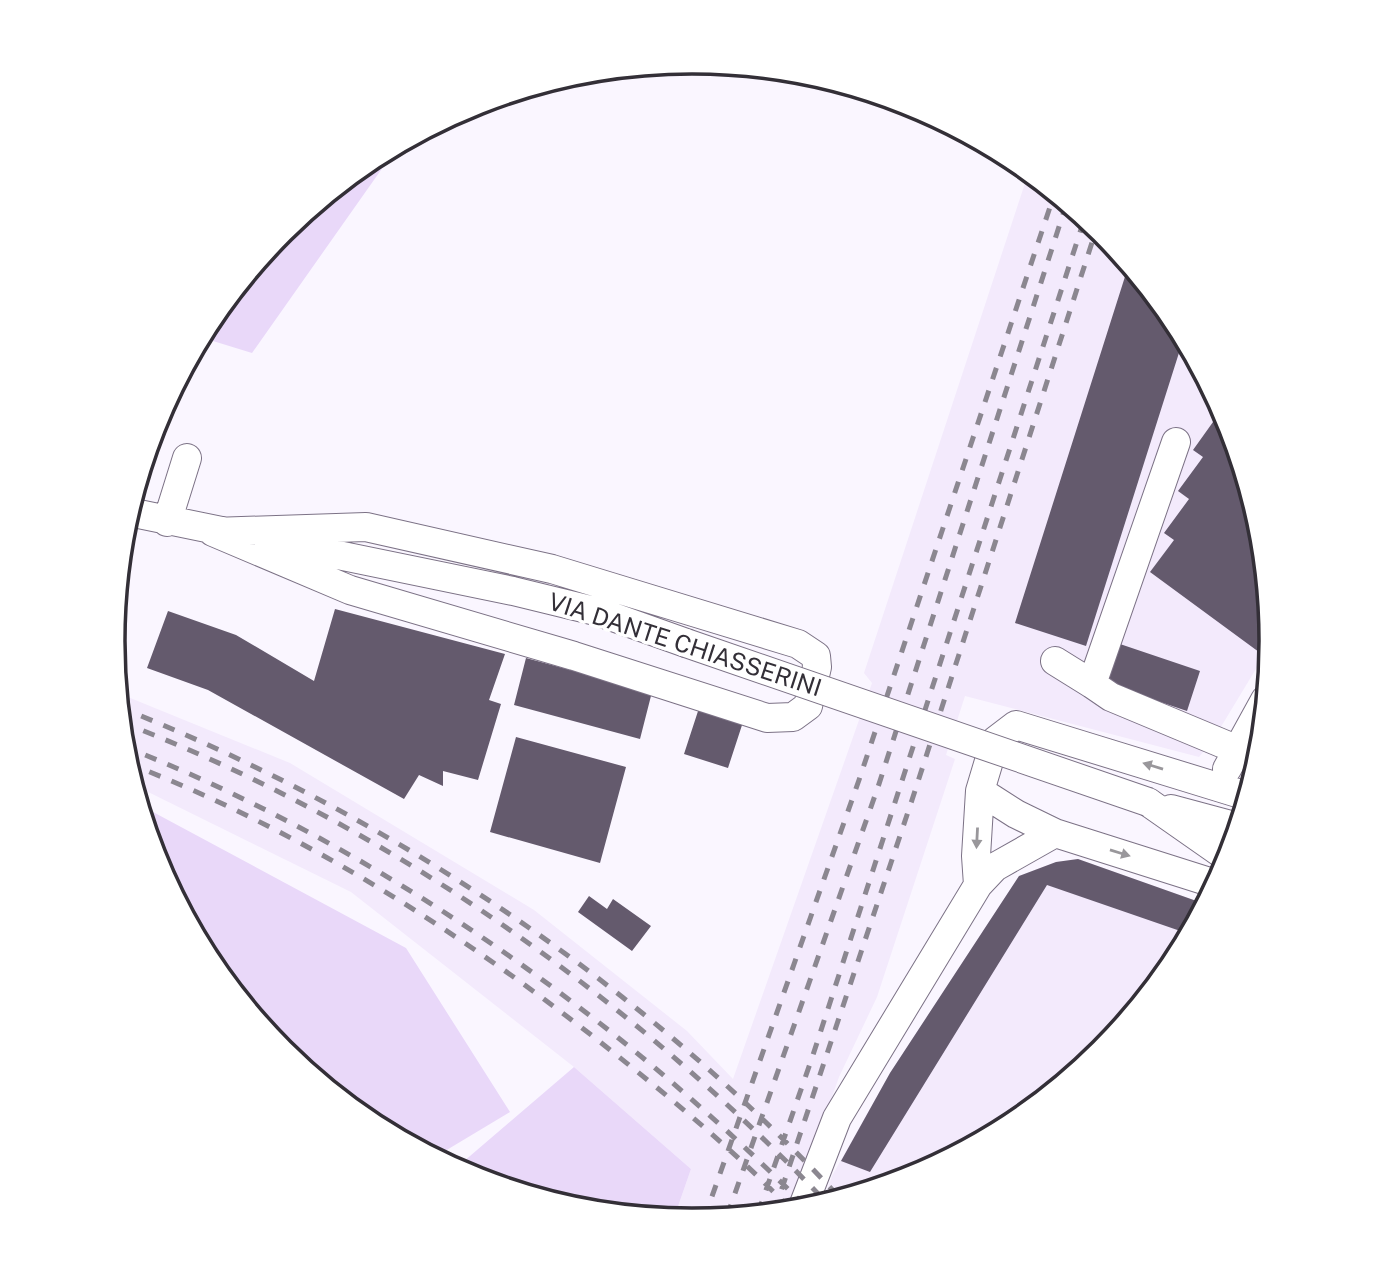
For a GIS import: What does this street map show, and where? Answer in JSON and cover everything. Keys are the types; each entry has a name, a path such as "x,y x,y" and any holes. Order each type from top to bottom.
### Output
{"street":[{"path":"1092,684 1176,442"},
{"path":"167,522 187,458"},
{"name":"VIA DANTE CHIASSERINI","path":"139,515 513,591 599,612 1148,802 1228,824"},
{"path":"366,527 552,569 798,644 816,656 817,667 808,706 793,717 767,718 574,656 350,590 213,532 366,527"},
{"path":"1055,661 1111,697 1233,759 1253,723"},
{"path":"978,885 976,856 980,791 995,741 1016,725 1238,793"},
{"path":"980,791 1016,814 1055,833 1206,881"},
{"name":"VIA DANTE CHIASSERINI","path":"1148,802 1218,851"},
{"path":"807,1196 836,1118 978,885 995,867 1055,833"}],"shaded area":[{"path":"385,164 252,353 211,340 242,295 291,240 318,214"},
{"path":"1025,182 1066,214 1093,240 1142,295 1183,357 1201,390 1229,458 1248,530 1258,603 1258,665 1213,740 1199,757 965,696 946,755 955,759 877,997 839,1077 796,1198 692,1208 678,1207 691,1169 574,1067 351,892 145,790 128,697 290,763 534,910 687,1031 733,1079 872,683 864,673"},
{"path":"151,811 406,948 510,1112 445,1151 377,1112 318,1067 266,1014 221,956 183,891"},
{"path":"1078,859 1196,901 1142,986 1093,1041 1037,1090 1007,1112 943,1149 874,1177 827,1191 832,1176 890,1073 1019,876 1056,862"},
{"path":"574,1067 691,1169 678,1207 581,1197 510,1177 466,1160"}],"building":[{"path":"1125,276 1142,295 1179,351 1086,646 1015,623"},
{"path":"1214,420 1229,458 1248,530 1258,603 1259,652 1150,572 1174,540 1164,533 1189,499 1178,491 1203,457 1193,450"},
{"path":"335,609 505,654 489,700 501,704 478,780 443,771 443,786 419,775 404,799 208,690 147,668 168,611 236,635 314,681"},
{"path":"1117,643 1200,671 1187,711 1104,683"},
{"path":"526,658 652,692 640,739 514,705"},
{"path":"700,705 744,719 728,768 684,754"},
{"path":"516,737 626,767 600,863 490,832"},
{"path":"1078,859 1196,901 1179,931 1047,885 870,1172 841,1161 890,1073 1019,876 1056,862"},
{"path":"589,896 607,909 613,899 651,926 632,951 578,912"}],"railway":[{"path":"708,1207 859,780 1052,202"},
{"path":"731,1206 878,787 1064,212"},
{"path":"761,1203 812,1058 1081,229"},
{"path":"778,1201 912,800 1093,240"},
{"path":"130,712 220,750 319,799 414,853 507,913 597,977 682,1046 763,1120 832,1190"},
{"path":"132,727 220,763 316,811 409,864 500,923 587,986 671,1054 750,1126 817,1193"},
{"path":"136,752 218,787 311,833 401,885 489,942 573,1003 655,1068 733,1136 797,1198"},
{"path":"140,768 195,791 326,857 452,934 572,1020 650,1082 733,1153 782,1200"}]}
